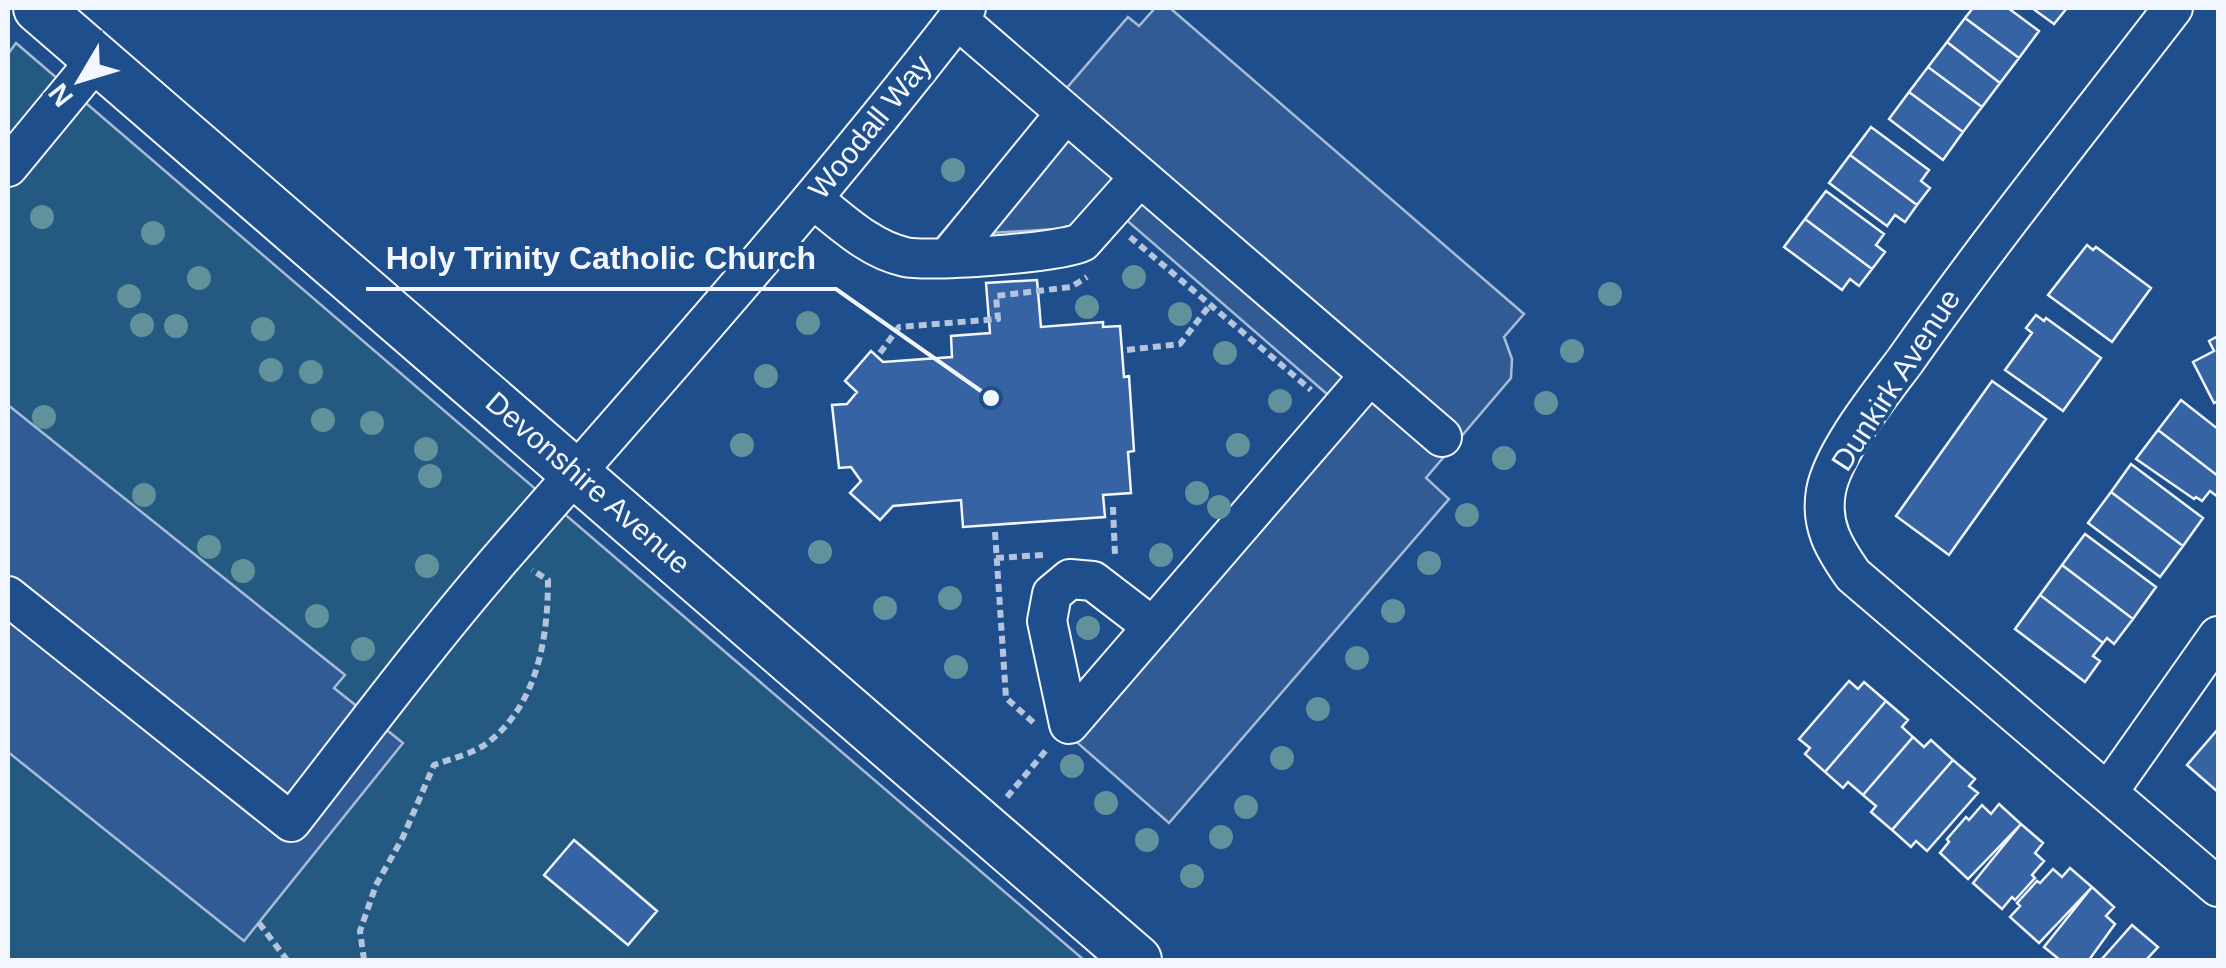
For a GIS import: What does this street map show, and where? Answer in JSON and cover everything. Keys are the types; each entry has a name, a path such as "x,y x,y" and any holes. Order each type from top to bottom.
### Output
{"main road":[{"name":"Devonshire Avenue","path":"38,8 1137,960"}],"street":[{"name":"Dunkirk Avenue","path":"2173,8 1972,266 1862,421 1826,488 1824,521 1834,549 1852,575 2218,887"},
{"path":"961,13 1065,114 1442,437"},
{"name":"Woodall Way","path":"8,596 291,822 506,552 578,474 812,200 961,13"},
{"path":"8,167 97,59"},
{"path":"949,256 1065,114"},
{"path":"812,200 869,243 906,257 1070,248 1097,228 1140,178"},
{"path":"1153,627 1370,376"},
{"path":"2108,792 2218,636"}],"path":[{"path":"1125,233 1323,400"},
{"path":"880,352 900,327 998,319 996,296 1042,291"},
{"path":"1127,350 1180,344 1210,305"},
{"path":"995,532 1006,698 1042,730"},
{"path":"364,960 360,931 376,885 403,837 434,765 485,745 518,709 542,658 548,580 506,552"},
{"path":"982,826 1054,740"},
{"path":"259,923 287,960"}],"shaded area":[{"path":"1155,8 1170,8 1524,314 1504,337 1512,359 1511,378 1426,478 1449,499 1169,823 1056,724 1335,401 1100,197 1073,228 939,236 1128,17 1139,26"},
{"path":"16,43 1084,960 8,960 8,54"},
{"path":"8,405 345,675 334,688 403,743 244,941 8,752"}],"building":[{"path":"1973,8 2008,8 2039,31 2019,58 1965,18"},
{"path":"2032,8 2067,8 2054,24"},
{"path":"1965,18 2019,58 2000,83 1947,42"},
{"path":"1947,42 2000,83 1982,107 1928,67"},
{"path":"1928,67 1982,107 1963,132 1909,92"},
{"path":"1909,92 1963,132 1943,160 1889,119"},
{"path":"1871,127 1929,170 1921,181 1930,188 1917,205 1850,155"},
{"path":"1850,155 1917,205 1905,222 1895,215 1887,226 1829,183"},
{"path":"1826,191 1884,234 1876,245 1885,252 1872,269 1805,219"},
{"path":"1805,219 1872,269 1859,286 1850,279 1842,290 1784,247"},
{"path":"2087,245 2093,250 2096,247 2151,288 2112,342 2048,295"},
{"path":"1037,280 1041,327 1103,322 1103,327 1120,326 1124,377 1129,376 1134,451 1128,452 1131,493 1103,495 1105,517 963,527 961,500 893,506 880,520 850,493 861,481 851,467 839,468 832,405 847,404 857,392 845,381 871,351 883,362 952,357 951,336 990,333 986,283"},
{"path":"2036,315 2044,321 2046,318 2101,358 2063,411 2005,370 2032,333 2026,328"},
{"path":"2218,336 2218,401 2214,403 2193,362 2214,351 2209,341"},
{"path":"1992,381 2046,419 1949,555 1896,516"},
{"path":"2181,400 2218,429 2218,476 2158,430"},
{"path":"2158,430 2218,476 2218,497 2210,491 2202,501 2194,499 2136,459"},
{"path":"2131,464 2203,518 2183,546 2111,492"},
{"path":"2111,492 2183,546 2160,577 2088,523"},
{"path":"2085,534 2156,587 2133,619 2062,565"},
{"path":"2062,565 2133,619 2114,644 2107,638 2103,643 2040,595"},
{"path":"2040,595 2103,643 2093,656 2100,661 2085,682 2015,629"},
{"path":"1849,681 1858,689 1864,682 1886,701 1825,772 1805,754 1810,748 1799,739"},
{"path":"1886,701 1908,720 1902,727 1913,737 1863,795 1848,782 1843,788 1825,772"},
{"path":"2218,729 2218,792 2187,765"},
{"path":"1913,737 1924,747 1931,740 1953,760 1892,830 1871,812 1876,806 1863,795"},
{"path":"1953,760 1975,779 1969,786 1978,793 1927,851 1916,841 1911,847 1892,830"},
{"path":"1999,804 2021,824 1968,879 1940,853 1966,817 1969,820 1982,805 1991,814"},
{"path":"2021,824 2043,843 2035,853 2044,861 2032,875 2035,878 2002,909 1973,883"},
{"path":"574,840 657,911 628,945 544,875"},
{"path":"2070,868 2092,887 2039,943 2010,917 2037,881 2040,883 2053,869 2062,877"},
{"path":"2092,887 2114,907 2106,916 2115,924 2089,960 2060,960 2044,947"},
{"path":"2132,925 2158,947 2146,960 2101,960"}],"place":[{"name":"Holy Trinity Catholic Church","path":"991,398"}]}
